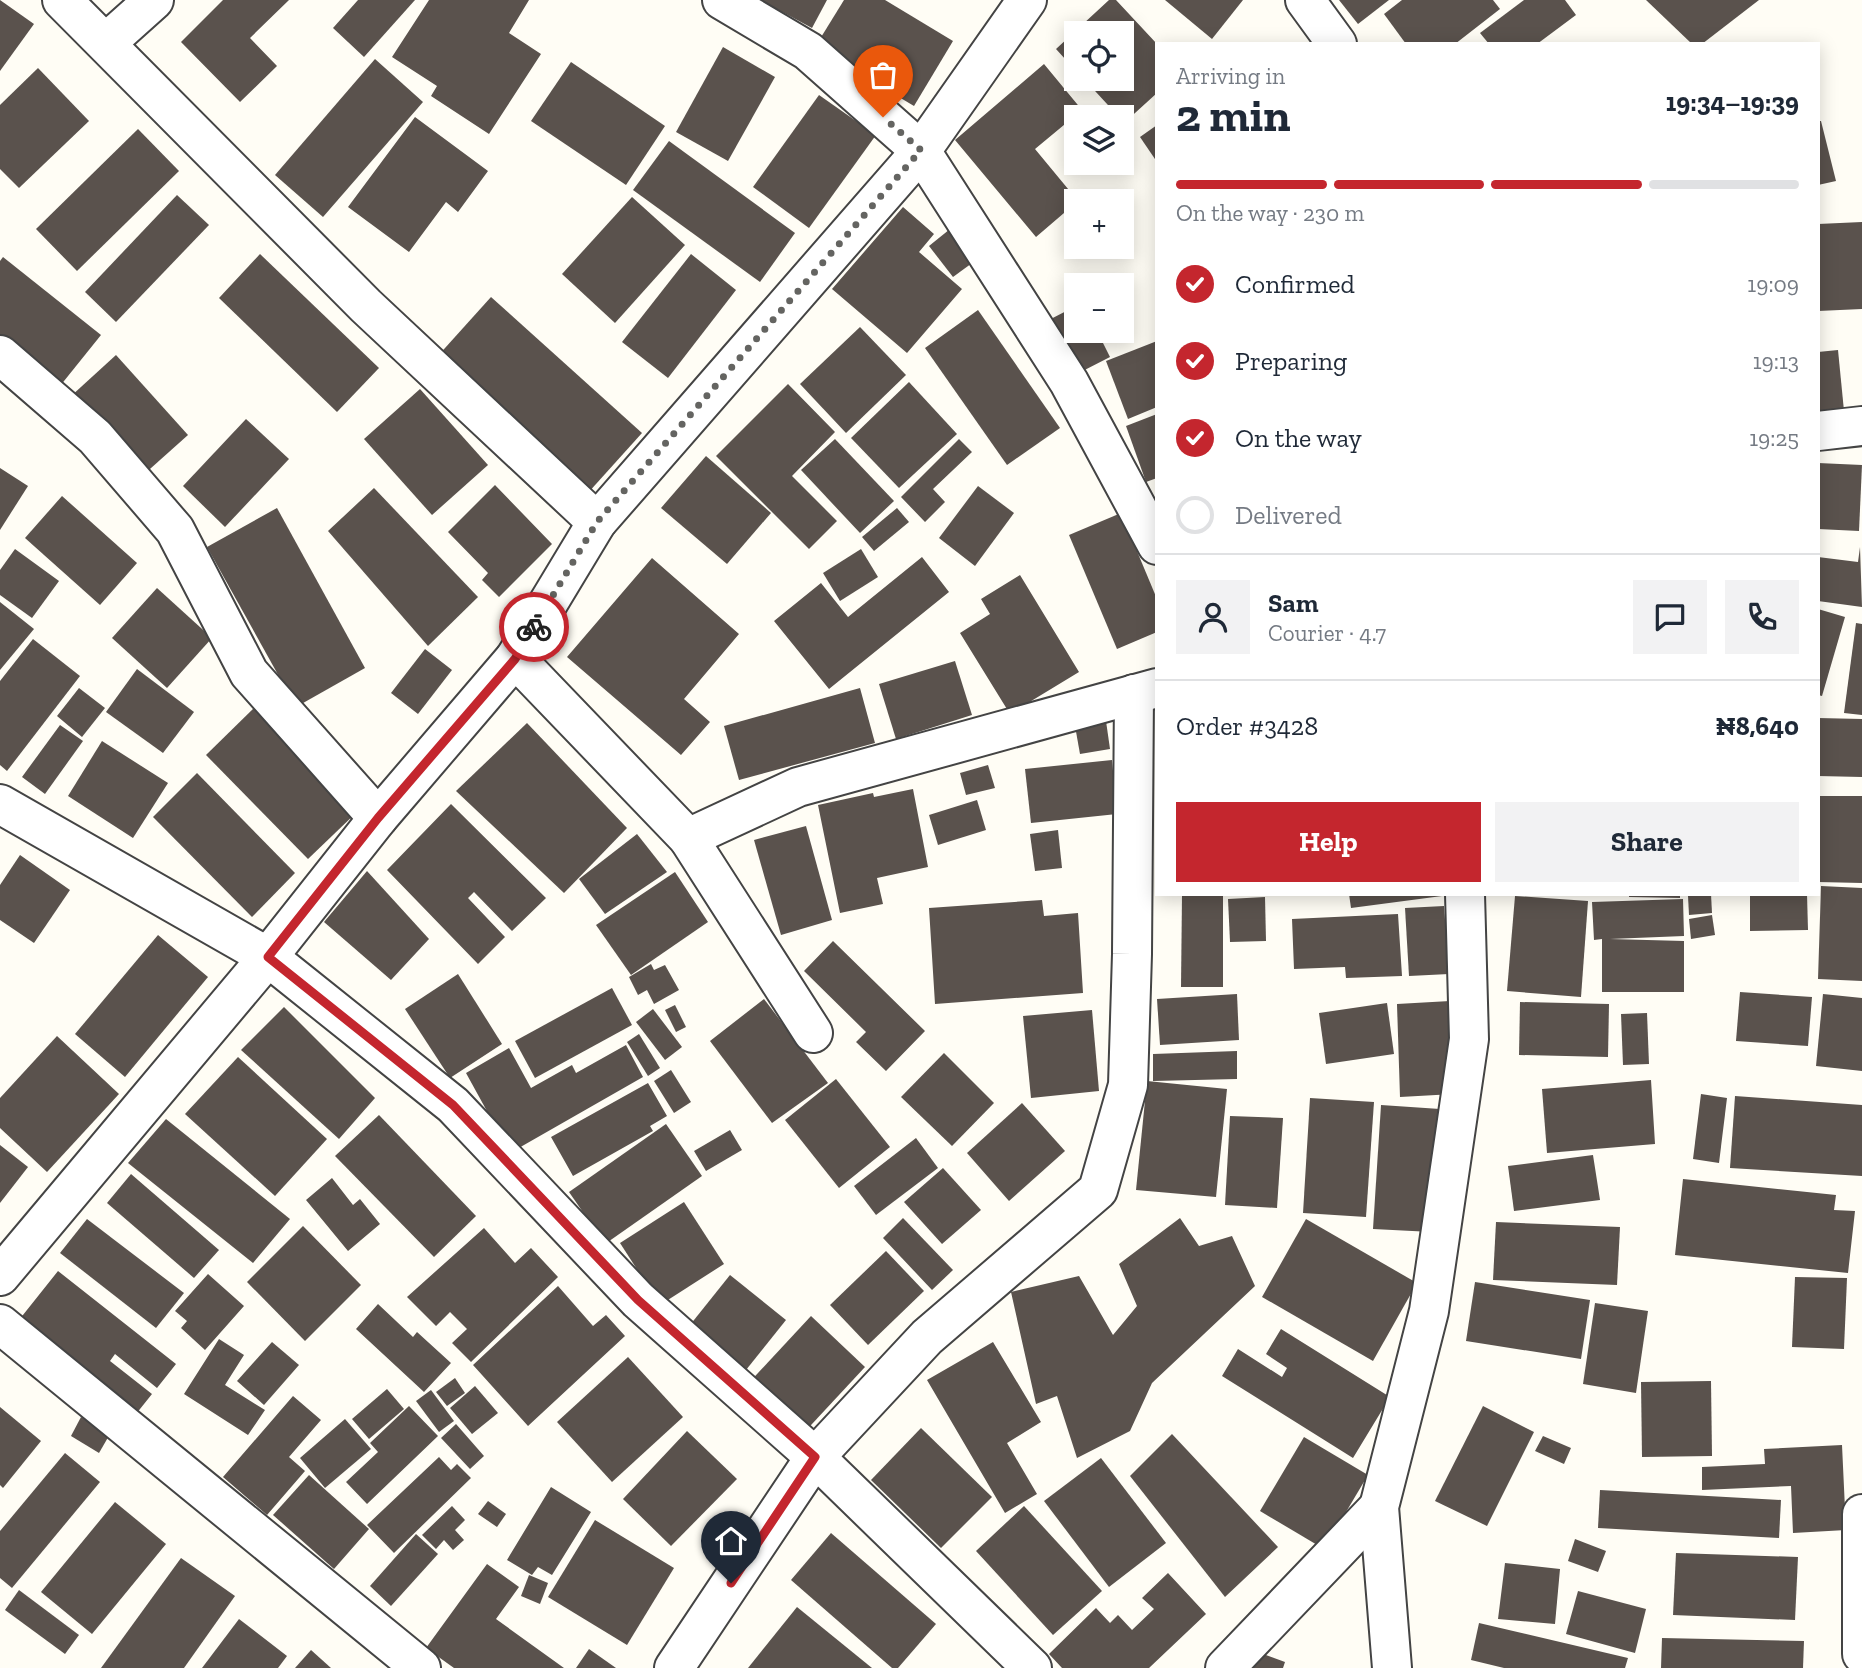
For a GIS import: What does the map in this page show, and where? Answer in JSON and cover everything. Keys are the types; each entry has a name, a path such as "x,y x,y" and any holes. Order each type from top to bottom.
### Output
{"street":[{"path":"62,0 366,306 597,522"},
{"path":"106,43 154,0"},
{"path":"722,0 808,51 921,150 1069,382 1155,541"},
{"path":"0,1276 268,957 378,818 515,659 597,522 921,150 1027,0"},
{"path":"1305,0 1336,42"},
{"path":"0,355 94,437 175,530 249,673 378,818"},
{"path":"1820,431 1862,426"},
{"path":"515,659 688,838 813,1033"},
{"path":"674,1668 815,1457 927,1337 1098,1190 1128,1085 1145,691 798,787 688,838"},
{"path":"8,817 268,957 453,1105 638,1300 815,1457 1032,1668"},
{"path":"1392,1668 1379,1507 1429,1311 1469,1039 1465,896"},
{"path":"0,1324 421,1668"},
{"path":"1225,1668 1379,1507"},
{"path":"1862,1514 1862,1654"}],"building":[{"path":"0,0 34,24 0,71"},
{"path":"223,0 289,0 250,38 277,66 240,102 181,42"},
{"path":"358,0 415,0 364,57 333,28"},
{"path":"429,0 529,0 509,33 541,54 489,134 431,96 437,86 392,57"},
{"path":"760,0 827,0 812,28"},
{"path":"844,0 885,0 953,41 914,106 815,47"},
{"path":"1109,0 1116,0 1155,42 1155,95 1134,114 1134,105 1108,105 1095,91 1134,91 1134,21 1086,21"},
{"path":"1165,0 1243,0 1212,39"},
{"path":"1339,0 1389,0 1358,24"},
{"path":"1402,0 1493,0 1500,9 1458,42 1405,42 1384,14"},
{"path":"1524,0 1565,0 1576,15 1540,42 1487,42 1480,33"},
{"path":"1646,0 1759,0 1705,42 1690,42"},
{"path":"1064,42 1064,58 1056,49"},
{"path":"723,47 775,77 728,161 676,132"},
{"path":"375,59 423,102 323,217 275,175"},
{"path":"571,62 665,126 626,185 531,121"},
{"path":"1044,64 1078,105 1064,105 1064,125 1035,149 1068,189 1064,189 1064,213 1036,237 955,140"},
{"path":"38,68 89,121 19,188 0,169 0,105"},
{"path":"819,95 876,135 809,228 753,187"},
{"path":"415,117 488,171 458,212 446,202 409,252 348,207"},
{"path":"1820,121 1821,121 1836,181 1820,185"},
{"path":"1155,126 1155,159 1140,137"},
{"path":"138,129 179,171 77,271 36,229"},
{"path":"669,141 795,233 760,282 633,190"},
{"path":"177,195 209,225 116,322 85,292"},
{"path":"632,197 685,245 615,323 562,274"},
{"path":"903,207 934,234 919,252 962,289 907,353 832,289"},
{"path":"1862,222 1862,309 1820,311 1820,224"},
{"path":"955,225 979,258 953,277 929,246"},
{"path":"260,254 379,368 337,412 219,298"},
{"path":"691,254 736,290 668,378 622,342"},
{"path":"3,257 101,335 60,386 0,338 0,261"},
{"path":"491,297 642,433 587,494 436,358"},
{"path":"978,310 1060,428 1007,465 925,348"},
{"path":"1064,312 1064,343 1103,343 1110,357 1071,377 1043,323"},
{"path":"860,327 906,375 846,433 800,384"},
{"path":"1155,342 1155,408 1128,419 1106,361"},
{"path":"1838,350 1844,411 1820,414 1820,352"},
{"path":"116,355 188,435 141,477 70,397"},
{"path":"909,382 957,434 899,488 851,438"},
{"path":"788,384 835,432 792,476 837,521 809,549 716,456"},
{"path":"420,389 488,465 432,515 364,439"},
{"path":"1155,415 1155,479 1146,482 1126,426"},
{"path":"246,419 289,459 225,527 183,486"},
{"path":"835,439 894,501 860,533 801,470"},
{"path":"959,439 972,452 933,489 945,502 925,522 901,497"},
{"path":"706,456 771,513 727,564 661,508"},
{"path":"1820,463 1862,465 1859,531 1820,529"},
{"path":"0,468 28,486 0,530"},
{"path":"495,485 552,544 499,597 482,580 488,573 448,532"},
{"path":"978,486 1014,513 975,566 939,538"},
{"path":"374,488 478,597 428,646 328,531"},
{"path":"62,496 137,563 100,605 25,538"},
{"path":"277,508 365,668 296,707 207,547"},
{"path":"897,508 909,522 874,551 862,537"},
{"path":"1121,513 1155,594 1155,633 1117,649 1069,535"},
{"path":"1860,547 1862,607 1820,601 1820,557 1858,562"},
{"path":"15,549 59,581 32,618 0,595 0,570"},
{"path":"861,549 878,577 840,601 823,573"},
{"path":"922,557 949,592 829,689 774,621 821,583 848,617"},
{"path":"652,558 739,634 684,699 710,722 681,755 567,657"},
{"path":"1020,575 1079,672 1010,714 960,633 990,614 981,599"},
{"path":"157,588 212,638 167,688 112,638"},
{"path":"0,602 34,629 0,670"},
{"path":"1820,610 1845,617 1820,696"},
{"path":"1856,623 1862,624 1862,715 1844,713"},
{"path":"33,639 80,676 7,771 0,765 0,681"},
{"path":"425,649 452,670 418,714 391,693"},
{"path":"955,661 972,715 896,739 879,684"},
{"path":"137,669 194,712 163,753 106,712"},
{"path":"79,688 105,708 82,737 57,716"},
{"path":"860,688 875,743 739,780 724,726"},
{"path":"256,706 358,811 308,859 206,755"},
{"path":"1820,718 1862,719 1862,777 1820,776"},
{"path":"1106,721 1110,749 1080,754 1075,726"},
{"path":"527,723 627,828 564,893 456,791"},
{"path":"60,725 83,741 45,794 22,777"},
{"path":"102,741 168,783 133,838 68,796"},
{"path":"1112,760 1117,814 1031,823 1025,769"},
{"path":"988,765 995,788 966,795 960,773"},
{"path":"197,773 295,873 252,917 153,817"},
{"path":"913,789 928,867 877,878 883,904 840,913 818,805 873,793 874,797"},
{"path":"1820,796 1862,796 1862,883 1820,882"},
{"path":"977,800 986,830 938,845 929,815"},
{"path":"451,804 546,898 512,931 474,892 468,898 505,937 478,964 387,870"},
{"path":"806,826 832,920 781,935 754,840"},
{"path":"1058,830 1062,868 1035,871 1030,834"},
{"path":"637,834 667,872 605,914 579,879"},
{"path":"20,855 70,890 34,943 0,920 0,885"},
{"path":"367,871 429,939 391,980 324,922"},
{"path":"675,872 708,922 631,975 596,925"},
{"path":"1821,886 1862,888 1862,981 1818,979"},
{"path":"1182,896 1223,896 1223,987 1181,987"},
{"path":"1349,896 1442,896 1351,908"},
{"path":"1515,896 1588,901 1581,997 1507,991"},
{"path":"1680,896 1680,898 1629,897"},
{"path":"1688,896 1711,896 1712,913 1689,915"},
{"path":"1750,896 1807,896 1808,930 1750,931"},
{"path":"1265,897 1266,941 1230,942 1228,899"},
{"path":"1683,899 1684,936 1610,939 1684,941 1684,992 1602,992 1602,939 1594,940 1592,902"},
{"path":"1042,900 1044,916 1078,913 1083,993 935,1004 929,908"},
{"path":"1444,906 1449,974 1409,976 1405,908"},
{"path":"1398,914 1402,976 1346,978 1345,967 1294,969 1292,919"},
{"path":"1712,915 1715,935 1691,939 1689,919"},
{"path":"158,935 208,977 125,1077 75,1034"},
{"path":"833,941 925,1031 886,1071 856,1042 866,1032 804,971"},
{"path":"651,964 654,970 665,965 679,990 654,1004 647,990 638,995 629,977"},
{"path":"458,974 502,1044 450,1078 405,1009"},
{"path":"612,988 632,1025 535,1078 515,1041"},
{"path":"1740,992 1812,997 1808,1046 1736,1041"},
{"path":"1237,994 1239,1040 1160,1045 1157,999"},
{"path":"1823,994 1862,998 1862,1071 1816,1066"},
{"path":"764,999 828,1083 772,1123 710,1041"},
{"path":"1450,1001 1454,1094 1400,1097 1397,1004"},
{"path":"1520,1002 1609,1004 1608,1057 1519,1055"},
{"path":"1387,1003 1394,1054 1326,1064 1319,1013"},
{"path":"675,1005 686,1027 676,1032 665,1010"},
{"path":"284,1007 375,1098 339,1139 241,1050"},
{"path":"653,1009 682,1047 665,1060 636,1022"},
{"path":"1092,1010 1099,1091 1031,1098 1023,1016"},
{"path":"1647,1013 1649,1064 1623,1065 1621,1014"},
{"path":"639,1034 660,1068 648,1076 627,1042"},
{"path":"57,1036 119,1094 47,1172 0,1128 0,1098"},
{"path":"626,1045 643,1077 510,1153 466,1073 509,1048 531,1088 572,1065 576,1073"},
{"path":"1237,1051 1237,1079 1153,1081 1153,1054"},
{"path":"944,1053 994,1103 952,1146 901,1097"},
{"path":"238,1057 327,1139 275,1196 185,1114"},
{"path":"671,1070 691,1102 674,1113 654,1081"},
{"path":"836,1079 890,1147 839,1188 785,1120"},
{"path":"1651,1080 1655,1144 1547,1153 1542,1089"},
{"path":"1147,1081 1227,1089 1216,1197 1136,1190"},
{"path":"648,1083 667,1116 650,1126 653,1131 573,1176 551,1137"},
{"path":"1701,1094 1727,1098 1719,1163 1693,1159"},
{"path":"1735,1096 1862,1105 1862,1176 1730,1168"},
{"path":"1310,1098 1374,1102 1366,1217 1303,1213"},
{"path":"1022,1103 1065,1151 1009,1201 967,1153"},
{"path":"1381,1105 1440,1109 1432,1232 1373,1229"},
{"path":"379,1115 476,1216 434,1257 335,1156"},
{"path":"1230,1116 1283,1118 1277,1208 1225,1205"},
{"path":"166,1119 290,1219 253,1263 128,1163"},
{"path":"666,1124 702,1176 605,1244 569,1192"},
{"path":"730,1130 742,1150 706,1171 694,1151"},
{"path":"916,1138 938,1168 876,1215 854,1186"},
{"path":"0,1145 28,1167 0,1203"},
{"path":"1593,1155 1600,1200 1514,1211 1508,1166"},
{"path":"943,1168 981,1210 942,1244 904,1202"},
{"path":"131,1174 219,1250 194,1278 107,1203"},
{"path":"332,1178 353,1205 360,1199 380,1224 348,1251 306,1200"},
{"path":"1683,1179 1836,1195 1834,1210 1855,1211 1848,1273 1675,1255"},
{"path":"684,1202 724,1264 660,1305 620,1243"},
{"path":"903,1218 953,1270 932,1290 883,1238"},
{"path":"1180,1218 1199,1246 1232,1236 1255,1286 1152,1383 1130,1431 1077,1458 1057,1396 1036,1404 1011,1292 1079,1276 1113,1335 1137,1306 1119,1264"},
{"path":"87,1219 184,1293 156,1328 60,1253"},
{"path":"1306,1219 1417,1283 1373,1361 1262,1297"},
{"path":"1496,1222 1620,1227 1617,1285 1493,1280"},
{"path":"303,1226 361,1285 305,1341 247,1282"},
{"path":"484,1228 515,1263 531,1248 558,1277 471,1362 452,1343 467,1329 450,1312 436,1326 407,1297"},
{"path":"886,1251 924,1291 868,1345 830,1305"},
{"path":"58,1271 176,1364 157,1388 115,1354 110,1361 152,1394 132,1419 15,1325"},
{"path":"208,1274 244,1306 205,1350 181,1328 187,1321 175,1311"},
{"path":"730,1275 786,1320 742,1375 686,1330"},
{"path":"1795,1277 1847,1278 1844,1349 1792,1347"},
{"path":"1475,1282 1590,1300 1581,1359 1466,1341"},
{"path":"558,1286 593,1326 606,1315 625,1336 528,1426 473,1365"},
{"path":"1595,1303 1648,1311 1636,1393 1583,1384"},
{"path":"378,1304 413,1337 417,1332 451,1363 424,1392 356,1329"},
{"path":"811,1316 865,1367 799,1438 745,1387"},
{"path":"1281,1329 1390,1397 1353,1458 1222,1376 1238,1349 1282,1377 1287,1368 1266,1354"},
{"path":"219,1339 244,1355 225,1385 265,1410 248,1435 184,1394"},
{"path":"272,1342 299,1365 264,1405 237,1381"},
{"path":"993,1342 1041,1422 1007,1443 1037,1494 1005,1513 927,1380"},
{"path":"628,1357 683,1417 612,1482 557,1422"},
{"path":"455,1378 465,1393 447,1406 436,1392"},
{"path":"1711,1381 1712,1456 1642,1457 1641,1382"},
{"path":"475,1386 498,1413 472,1434 450,1408"},
{"path":"387,1389 404,1409 369,1439 352,1419"},
{"path":"431,1390 454,1421 439,1432 416,1401"},
{"path":"293,1396 321,1420 289,1457 305,1471 267,1515 223,1477"},
{"path":"409,1406 438,1436 367,1504 346,1482 378,1452 370,1443"},
{"path":"1483,1406 1534,1432 1487,1526 1435,1501"},
{"path":"0,1407 41,1441 3,1488 0,1485"},
{"path":"81,1417 110,1434 99,1453 71,1436"},
{"path":"345,1419 371,1449 325,1488 300,1458"},
{"path":"456,1424 484,1456 470,1469 441,1438"},
{"path":"921,1428 992,1497 941,1548 871,1480"},
{"path":"687,1431 737,1479 671,1546 623,1499"},
{"path":"1172,1434 1278,1547 1225,1597 1130,1476"},
{"path":"1543,1436 1571,1448 1564,1464 1535,1451"},
{"path":"1304,1437 1368,1475 1324,1549 1260,1511"},
{"path":"1842,1445 1846,1530 1793,1533 1791,1486 1702,1490 1702,1467 1765,1464 1764,1449"},
{"path":"65,1453 100,1482 12,1588 0,1578 0,1531"},
{"path":"439,1457 451,1470 457,1464 471,1478 394,1553 367,1525"},
{"path":"1101,1458 1166,1543 1109,1587 1044,1501"},
{"path":"309,1475 369,1529 334,1569 273,1515"},
{"path":"551,1487 591,1512 552,1575 538,1567 532,1575 507,1560"},
{"path":"1600,1490 1781,1500 1779,1538 1598,1528"},
{"path":"488,1501 506,1514 497,1527 478,1514"},
{"path":"115,1502 166,1544 92,1634 41,1592"},
{"path":"452,1506 465,1520 455,1530 464,1540 453,1550 444,1540 436,1549 422,1535"},
{"path":"1024,1506 1102,1591 1053,1635 976,1551"},
{"path":"595,1520 674,1568 627,1645 548,1597"},
{"path":"831,1533 936,1624 898,1668 892,1668 791,1580"},
{"path":"416,1534 438,1554 391,1606 370,1586"},
{"path":"1575,1539 1606,1551 1598,1572 1568,1561"},
{"path":"1676,1553 1798,1557 1795,1620 1673,1615"},
{"path":"181,1558 235,1596 184,1668 101,1668"},
{"path":"1505,1563 1560,1569 1555,1624 1498,1619"},
{"path":"487,1564 519,1587 496,1619 564,1668 454,1668 426,1648"},
{"path":"1168,1573 1206,1614 1149,1668 1062,1668 1049,1654 1096,1608 1110,1623 1118,1615 1132,1630 1154,1609 1142,1598"},
{"path":"529,1575 548,1583 540,1604 521,1596"},
{"path":"19,1590 79,1635 65,1654 5,1610"},
{"path":"1578,1591 1646,1609 1635,1653 1566,1634"},
{"path":"797,1607 872,1668 748,1668"},
{"path":"239,1619 287,1656 278,1668 202,1668"},
{"path":"1479,1623 1628,1658 1625,1668 1504,1668 1471,1660"},
{"path":"1662,1638 1804,1641 1803,1668 1661,1668"},
{"path":"589,1649 616,1668 576,1668"},
{"path":"311,1650 331,1668 295,1668"},
{"path":"1255,1651 1285,1662 1283,1668 1240,1668"}],"way so far":[{"path":"534,627 597,522 921,150 883,117"}],"route":[{"path":"534,627 515,659 378,818 268,957 453,1105 638,1300 815,1457 731,1583"}]}
